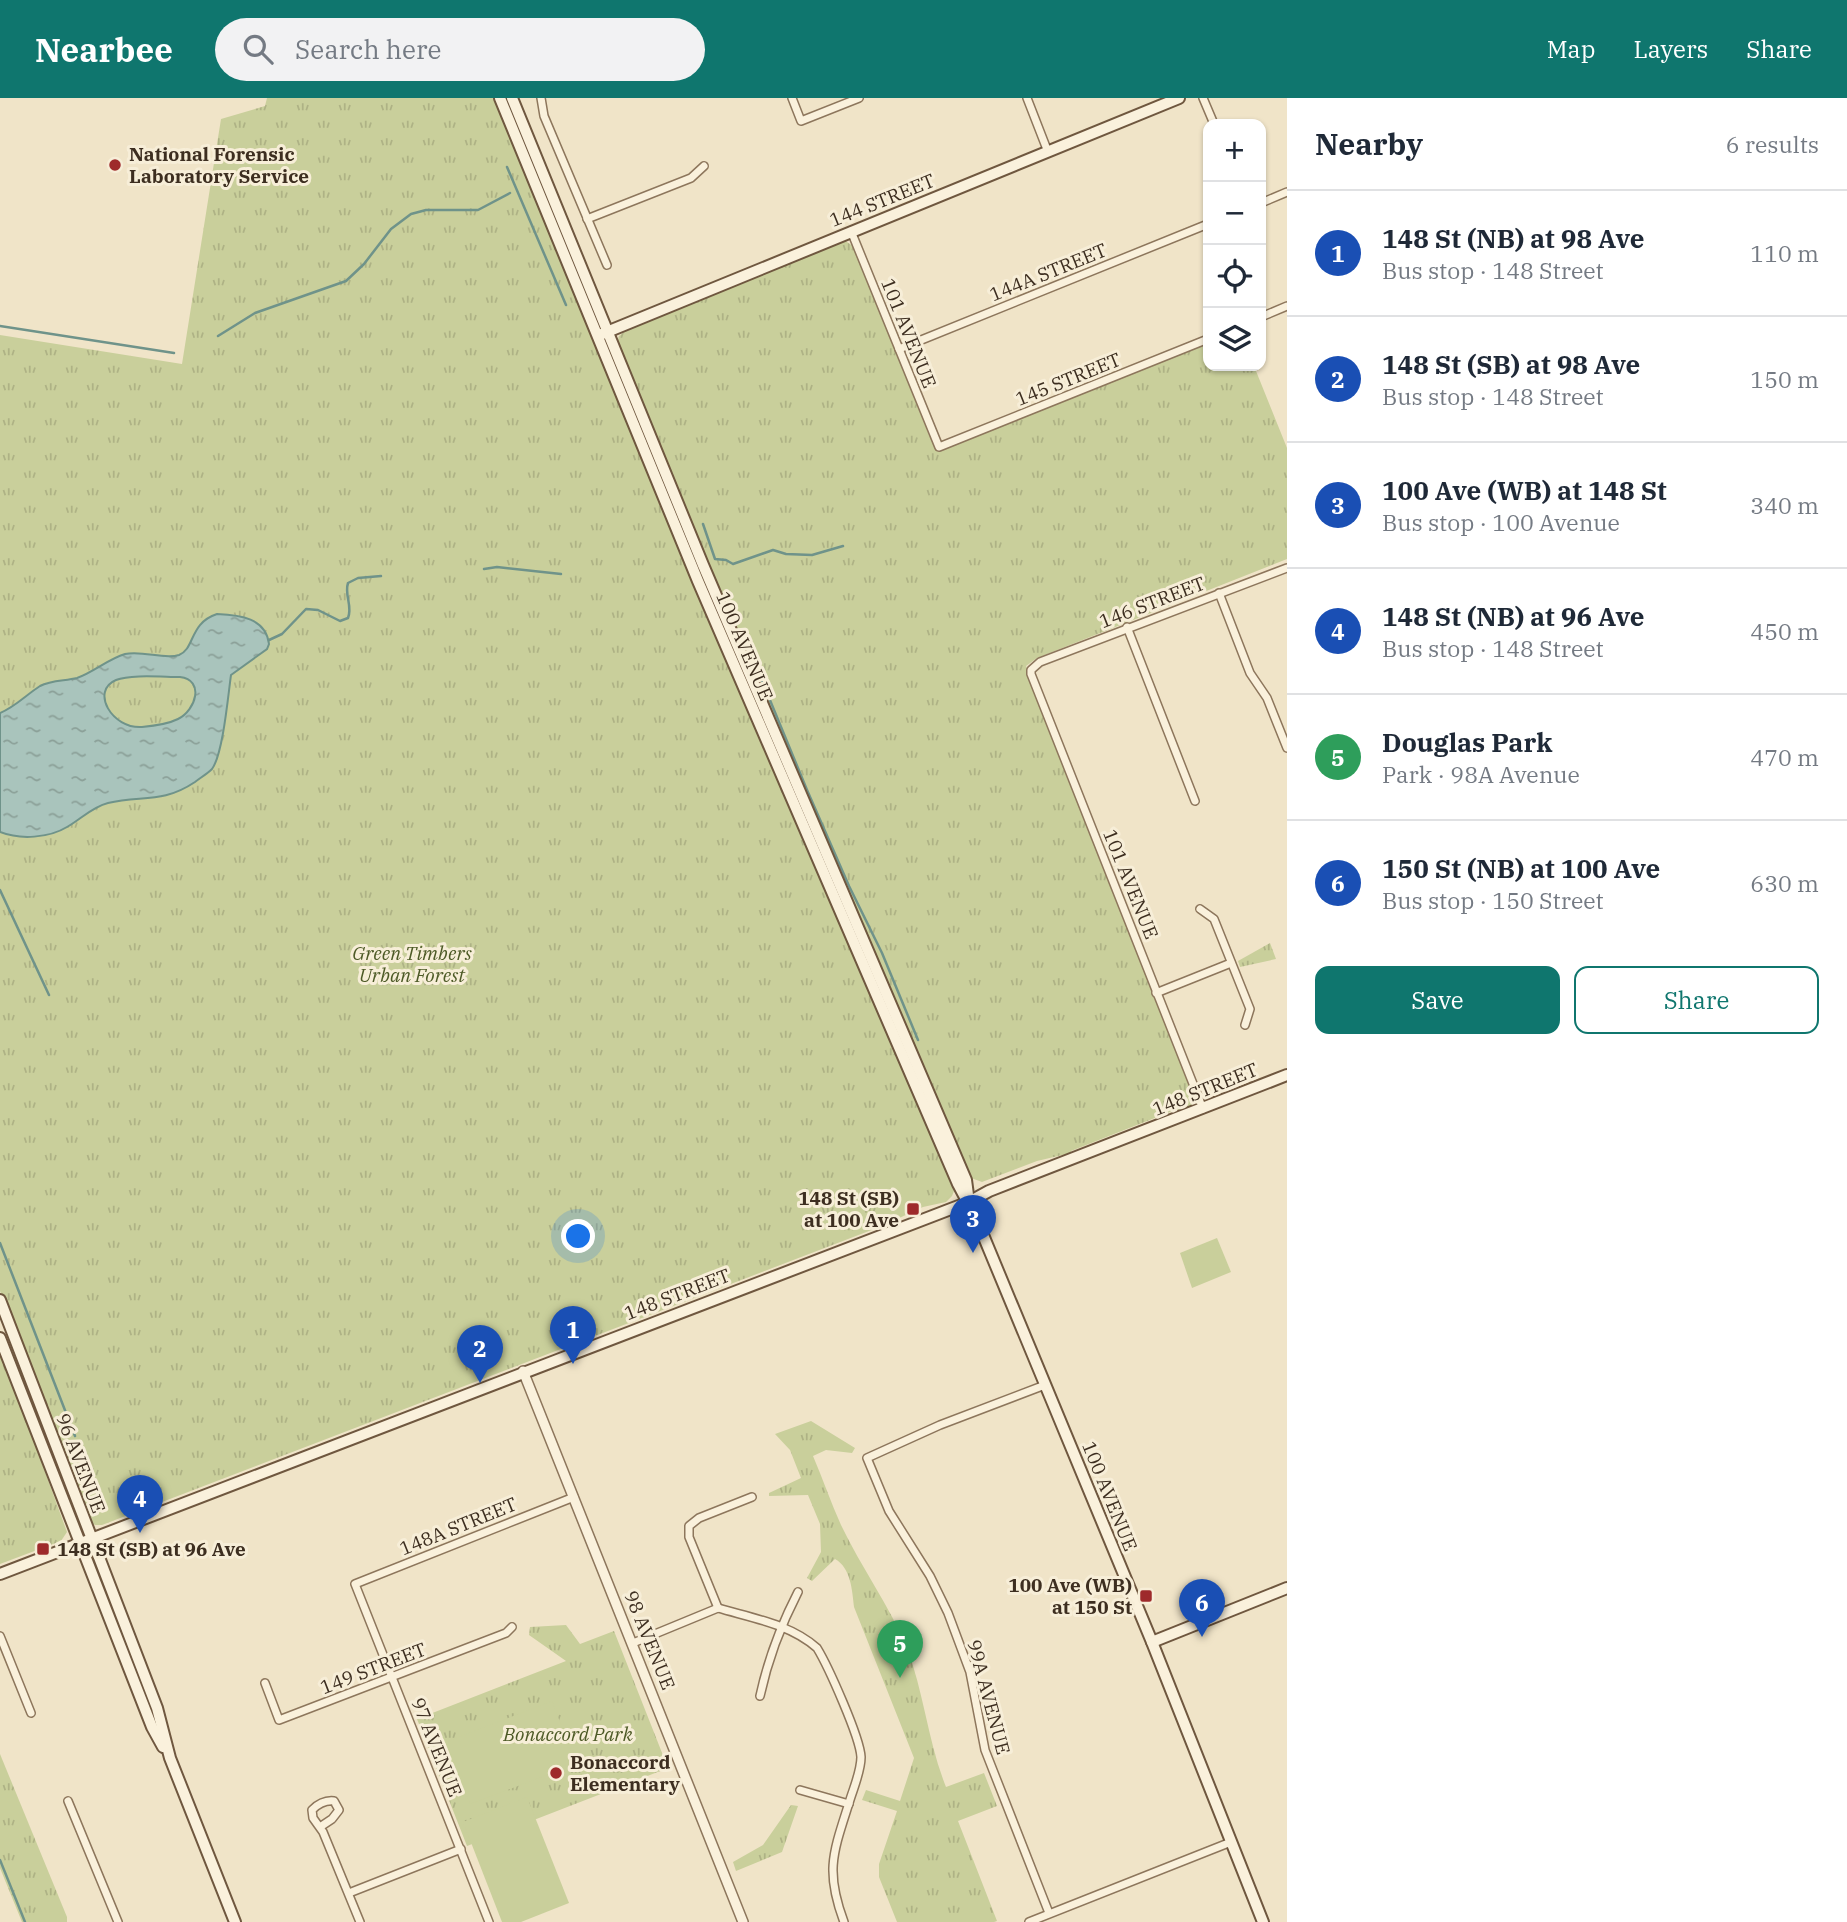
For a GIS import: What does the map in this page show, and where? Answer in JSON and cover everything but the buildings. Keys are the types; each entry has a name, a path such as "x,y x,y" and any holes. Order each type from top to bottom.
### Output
{"main road":[{"name":"100 AVENUE","path":"500,98 966,1181 969,1202 1152,1642 1263,1922"},
{"name":"100 AVENUE","path":"512,98 603,333"},
{"name":"144 STREET","path":"603,333 1179,98"},
{"name":"148 STREET","path":"0,1574 969,1202 992,1190 1287,1075"},
{"name":"96 AVENUE","path":"0,1300 157,1708 170,1758 235,1922"},
{"name":"96 AVENUE","path":"0,1338 152,1727 170,1758"},
{"path":"1152,1642 1287,1588"}],"street":[{"path":"541,98 544,116 607,265"},
{"path":"792,98 801,121 859,98"},
{"path":"1027,98 1048,152"},
{"path":"1203,98 1212,119"},
{"path":"587,219 691,178 704,166"},
{"path":"1266,201 1287,192"},
{"name":"144A STREET","path":"899,349 1203,226"},
{"name":"101 AVENUE","path":"851,231 939,447"},
{"path":"1266,315 1287,306"},
{"name":"145 STREET","path":"939,447 1203,341"},
{"name":"146 STREET","path":"1031,670 1040,662 1287,568"},
{"path":"1219,593 1251,673 1267,698 1287,747"},
{"path":"1127,628 1195,801"},
{"name":"101 AVENUE","path":"1031,670 1203,1109"},
{"path":"1200,909 1214,919 1250,1009 1245,1025"},
{"path":"1156,993 1231,962"},
{"name":"98 AVENUE","path":"523,1371 743,1922"},
{"name":"99A AVENUE","path":"1045,1385 940,1425 867,1458 889,1511 930,1576 948,1613 970,1672 985,1750 1049,1913"},
{"name":"148A STREET","path":"355,1584 574,1497"},
{"path":"718,1608 689,1537 690,1526 699,1518 752,1497"},
{"name":"97 AVENUE","path":"355,1584 489,1922"},
{"path":"760,1696 766,1667 781,1626 798,1592"},
{"path":"633,1643 718,1608 781,1626 808,1640 817,1648 852,1726 861,1756 831,1874 833,1891 845,1922"},
{"name":"149 STREET","path":"265,1683 279,1720 506,1633 512,1627"},
{"path":"0,1636 31,1713"},
{"path":"800,1790 849,1804"},
{"path":"68,1801 118,1922"},
{"path":"320,1827 360,1922"},
{"path":"1028,1922 1231,1842"},
{"path":"349,1893 461,1849"}],"green space":[{"name":"Green Timbers Urban Forest","path":"267,98 495,98 954,1191 946,1202 923,1207 882,1226 102,1525 95,1525 88,1520 0,1291 0,335 182,364 221,119 265,106"},
{"path":"844,240 853,246 934,443 943,443 1203,343 1203,371 1256,371 1287,448 1287,559 1037,658 1026,666 1196,1098 1188,1108 1175,1110 1071,1153 1037,1161 982,1182 971,1178 761,693 617,343 624,332 676,307"},
{"path":"1270,943 1276,959 1240,967 1238,961"},
{"path":"1217,1238 1231,1272 1192,1288 1180,1253"},
{"path":"0,1348 67,1532 61,1541 0,1564"},
{"path":"811,1421 855,1448 852,1453 826,1450 813,1456 841,1525 907,1648 946,1787 984,1773 997,1806 958,1821 997,1921 897,1922 879,1877 879,1864 897,1811 862,1800 866,1790 900,1801 914,1758 854,1607 850,1580 844,1568 835,1559 812,1581 807,1578 821,1552 820,1524 808,1495 769,1496 769,1493 801,1478 790,1450 775,1434"},
{"name":"Bonaccord Park","path":"566,1625 580,1644 614,1631 668,1768 467,1846 417,1719 566,1661 529,1635 530,1627"},
{"path":"552,1701 576,1764 470,1804 446,1742"},
{"path":"0,1754 67,1922 22,1922 0,1868"},
{"path":"527,1797 569,1903 521,1922 502,1922 463,1822"},
{"path":"791,1805 798,1806 782,1852 736,1871 733,1862 763,1845"}],"water":[{"path":"217,614 243,617 263,628 269,644 267,649 231,675 222,738 212,769 195,782 172,793 102,805 52,834 25,837 0,832 0,713 40,686 77,678 125,654 179,655 188,647 197,629 208,618","holes":["156,676 188,679 195,689 193,703 184,715 165,723 131,726 114,716 105,700 108,685 122,678"]}],"waterway":[{"path":"507,167 566,305"},
{"path":"218,336 255,313 346,281 364,264 391,229 411,214 426,210 478,210 510,193"},
{"path":"0,326 174,353"},
{"path":"703,524 715,559 733,564 773,550 786,554 812,555 843,546"},
{"path":"484,569 497,567 561,574"},
{"path":"269,640 282,634 306,609 318,610 340,621 348,618 348,583 358,578 381,576"},
{"path":"746,642 807,790 882,953 918,1040"},
{"path":"0,890 49,995"},
{"path":"0,1243 75,1436"},
{"path":"0,1860 25,1922"}],"place":[{"name":"National Forensic Laboratory Service","path":"115,165"},
{"name":"148 St (SB) at 100 Ave","path":"913,1209"},
{"name":"100 Ave (WB) at 148 St","path":"973,1253"},
{"name":"148 St (NB) at 98 Ave","path":"573,1364"},
{"name":"148 St (SB) at 98 Ave","path":"480,1383"},
{"name":"148 St (NB) at 96 Ave","path":"140,1533"},
{"name":"148 St (SB) at 96 Ave","path":"43,1549"},
{"name":"100 Ave (WB) at 150 St","path":"1146,1596"},
{"name":"150 St (NB) at 100 Ave","path":"1202,1637"},
{"name":"Douglas Park","path":"900,1678"},
{"name":"Bonaccord Elementary","path":"556,1773"}]}
